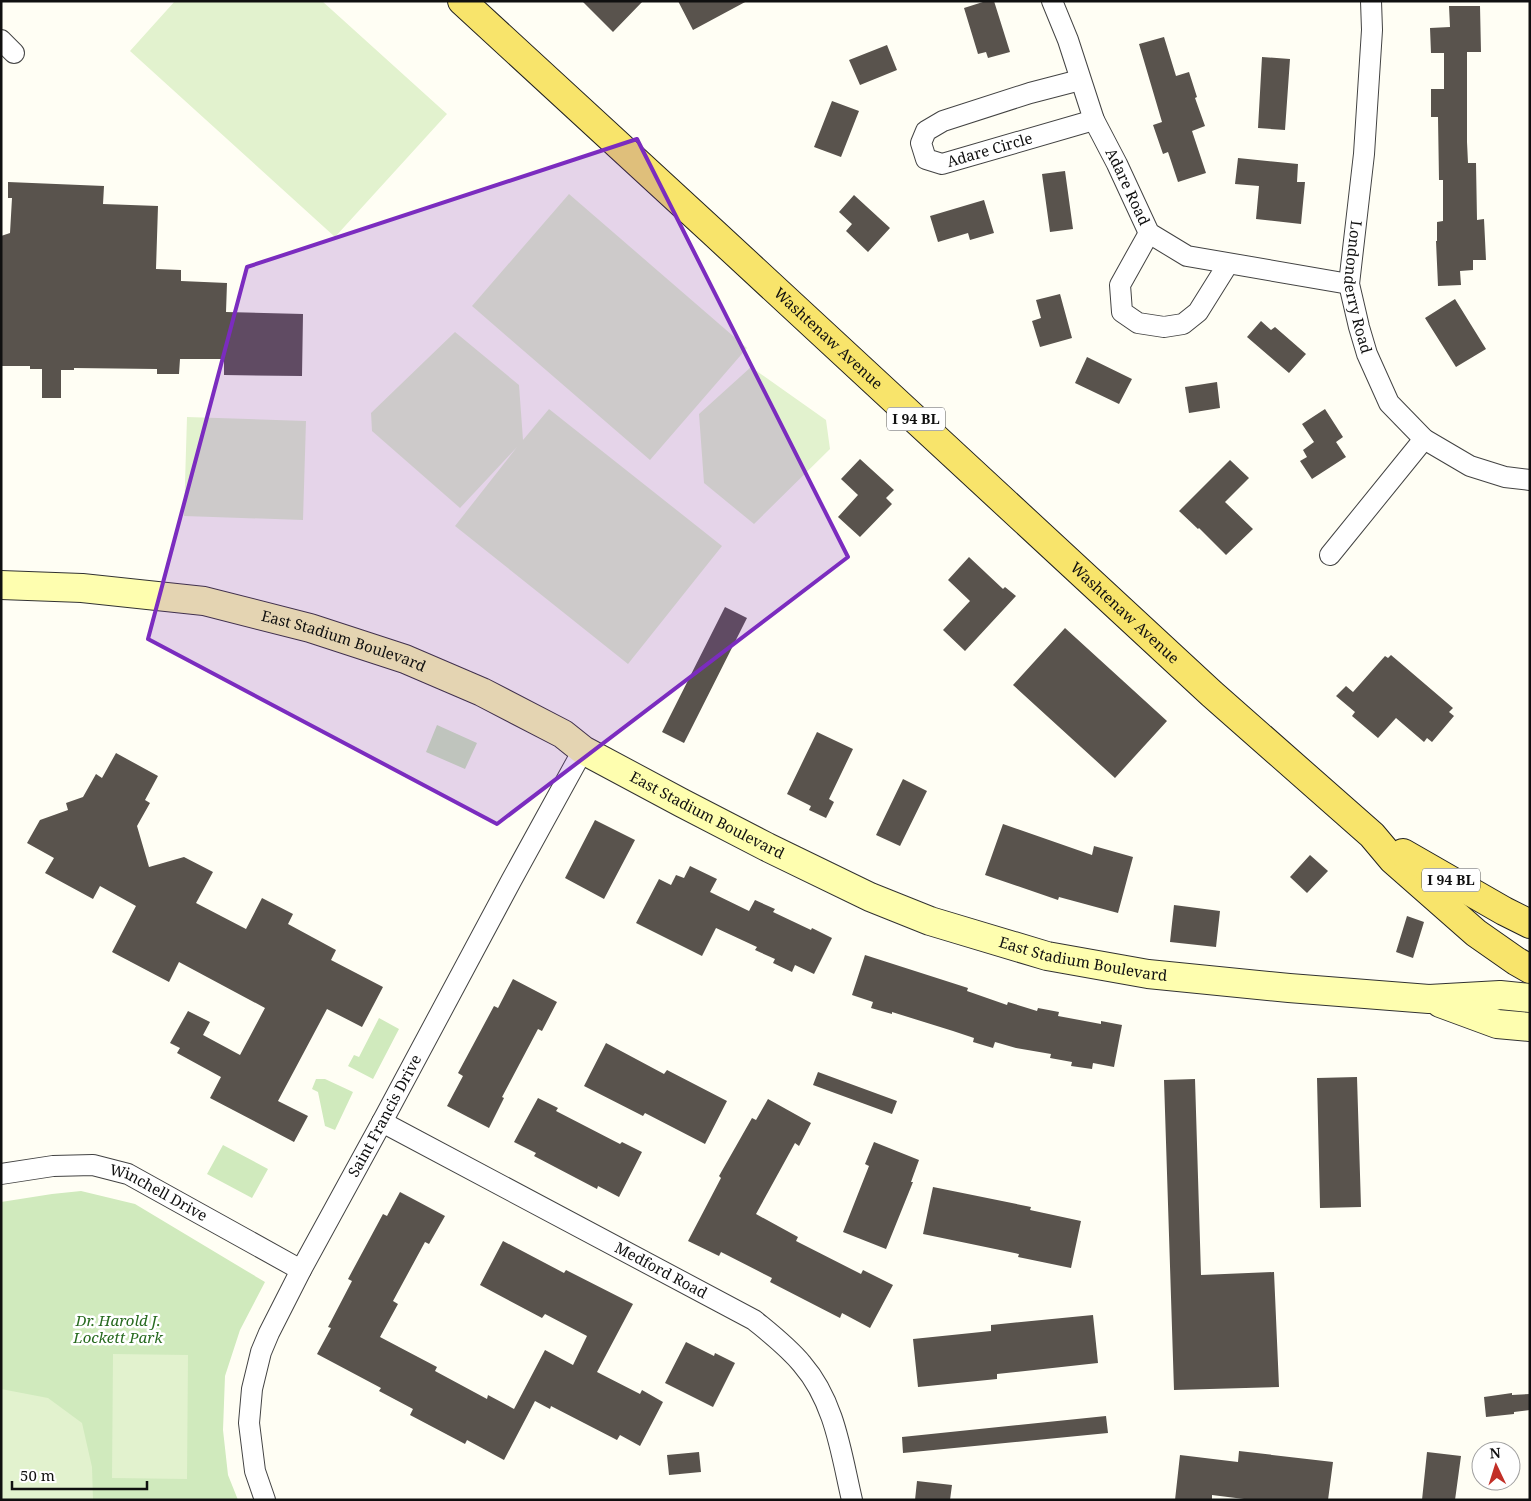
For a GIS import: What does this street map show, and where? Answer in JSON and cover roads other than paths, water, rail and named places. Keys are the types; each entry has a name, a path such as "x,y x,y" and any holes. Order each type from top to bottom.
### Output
{"main road":[{"name":"Washtenaw Avenue","path":"462,1 1212,694 1372,835 1393,860 1476,933 1530,969"},
{"name":"East Stadium Boulevard","path":"1,585 82,588 204,601 310,628 405,658 482,692 563,734 583,750 740,833 870,897 930,921 1046,956 1148,974 1220,982 1429,999 1500,995 1530,998"},
{"name":"Washtenaw Avenue","path":"1372,835 1530,924"},
{"name":"East Stadium Boulevard","path":"1429,999 1497,1024 1530,1027"}],"street":[{"name":"Adare Road","path":"1052,1 1068,40 1094,120 1149,233 1187,256 1349,284"},
{"name":"Londonderry Road","path":"1371,1 1372,30 1364,154 1349,284 1367,354 1389,403 1424,439 1470,466 1505,477 1530,480"},
{"name":"Adare Circle","path":"1080,80 1030,93 943,122 926,131 920,143 926,159 942,164 1094,120"},
{"path":"1149,233 1120,285 1122,312 1138,324 1164,327 1183,324 1198,312 1228,264"},
{"path":"1330,555 1424,439"},
{"name":"Saint Francis Drive","path":"265,1500 256,1471 250,1439 249,1406 261,1352 269,1333 510,881 583,750"},
{"name":"Medford Road","path":"382,1122 754,1320 781,1342 803,1365 818,1386 828,1406 837,1434 852,1500"},
{"name":"Winchell Drive","path":"1,1174 53,1166 93,1165 128,1174 301,1270"}],"park label":[{"name":"Dr. Harold J. Lockett Park","path":"118,1330"}]}
